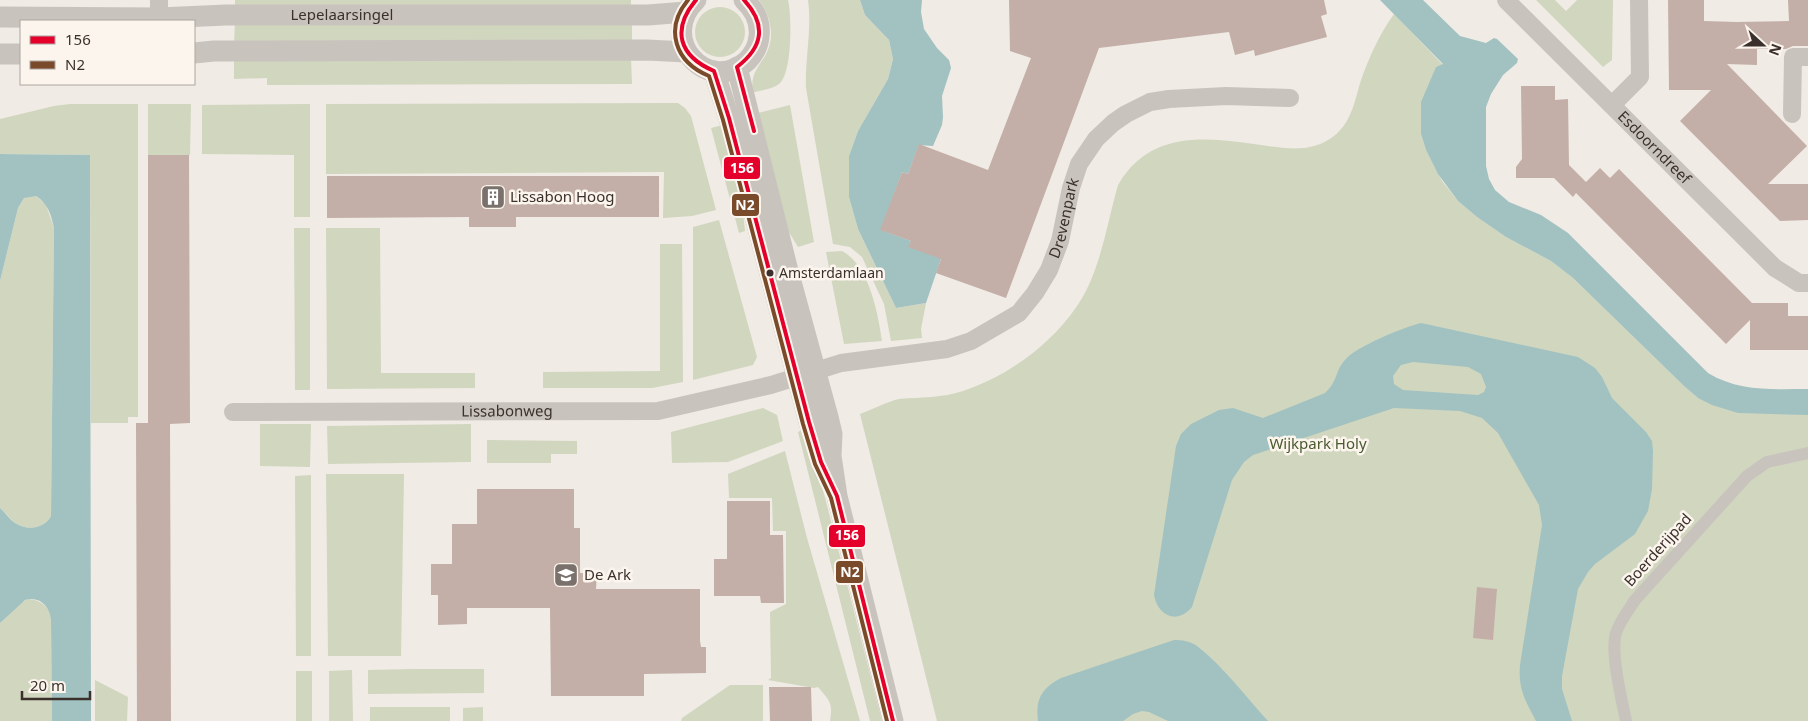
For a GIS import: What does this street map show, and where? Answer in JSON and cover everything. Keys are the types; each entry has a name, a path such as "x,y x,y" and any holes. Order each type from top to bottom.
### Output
{"street":[{"path":"691,6 682,22 682,43 686,52 698,64 714,71 726,71 737,67 753,54 760,35 756,15 744,0"},
{"name":"Esdoorndreef","path":"1506,0 1775,268 1799,282 1808,282"},
{"path":"1612,105 1640,77 1639,0"},
{"name":"Lepelaarsingel","path":"0,17 159,13 226,15 642,15 691,6"},
{"path":"195,53 214,51 647,50 686,52"},
{"path":"0,54 20,54"},
{"path":"1792,114 1793,57 1808,57"},
{"path":"737,67 787,267 796,377"},
{"path":"714,71 734,138 796,377 832,434 831,456 837,496 893,721"},
{"name":"Drevenpark","path":"796,377 841,363 947,349 971,341 1019,313 1035,293 1049,270 1060,241 1071,188 1079,164 1096,139 1126,114 1150,102 1169,99 1226,96 1290,98"},
{"name":"Lissabonweg","path":"233,412 651,411 680,407 796,377"},
{"name":"Boerderijpad","path":"1626,721 1616,668 1615,635 1621,620 1636,600 1747,476 1767,462 1808,453"}],"green space":[{"path":"235,0 631,0 631,7 235,8"},
{"path":"759,0 788,0 790,43 787,68 780,83 771,88 753,92 753,77 768,49 771,34 767,13"},
{"path":"808,0 860,0 865,15 889,40 893,59 888,79 858,131 849,156 849,197 858,229 896,308 926,303 921,329 922,338 891,341 884,304 862,257 850,247 833,244 806,88"},
{"path":"1536,0 1555,0 1566,11 1577,0 1613,0 1612,60 1603,67"},
{"path":"720,7 729,9 740,18 745,32 743,41 734,52 720,57 711,55 700,46 695,32 697,23 706,12"},
{"name":"Wijkpark Holy","path":"1394,14 1443,65 1421,134 1426,150 1442,181 1458,201 1506,237 1551,261 1573,278 1698,398 1808,401 1808,721 937,721 860,414 899,399 939,396 963,391 1002,374 1039,348 1055,333 1082,299 1099,256 1118,185 1131,167 1146,154 1163,146 1181,141 1220,140 1280,148 1299,148 1317,145 1334,136 1346,122 1354,106 1370,57"},
{"path":"632,20 632,45 234,45 235,21"},
{"path":"631,58 632,84 267,85 267,78 234,79 234,59"},
{"path":"678,103 691,116 716,210 692,216 663,218 664,172 326,174 326,104"},
{"path":"70,104 138,104 138,417 128,417 128,423 91,423 90,155 0,154 0,119"},
{"path":"148,104 191,104 190,155 148,155"},
{"path":"310,104 310,217 294,217 294,155 202,154 202,105"},
{"path":"790,105 814,242 798,247 787,229 758,113"},
{"path":"723,125 741,193 745,231 739,233 711,128"},
{"path":"36,196 46,205 54,228 51,516 44,524 30,528 15,523 0,508 0,281 18,208 24,198"},
{"path":"719,220 757,357 753,365 693,380 693,227"},
{"path":"294,228 310,228 310,390 295,390"},
{"path":"326,228 380,228 381,373 475,373 475,388 327,389"},
{"path":"660,244 682,244 683,382 652,388 543,388 543,372 660,371"},
{"path":"842,251 859,267 871,291 882,341 844,344 826,252"},
{"path":"763,408 777,415 783,441 728,462 672,463 671,432"},
{"path":"260,424 311,424 310,467 260,466"},
{"path":"471,424 471,462 328,464 327,426"},
{"path":"804,429 821,482 882,721 870,721 798,432"},
{"path":"487,440 577,441 577,454 551,454 551,463 487,463"},
{"path":"785,451 807,538 860,721 830,721 830,702 818,687 814,688 768,680 771,678 770,612 786,604 786,531 773,531 772,498 729,498 728,474"},
{"path":"326,474 404,474 401,656 328,656"},
{"path":"311,475 311,656 296,656 295,476"},
{"path":"28,599 41,603 51,613 52,721 0,721 0,623 18,604"},
{"path":"484,669 484,693 368,694 368,670"},
{"path":"352,670 353,721 329,721 329,671"},
{"path":"296,671 312,671 312,721 296,721"},
{"path":"95,680 128,697 127,721 95,721"},
{"path":"730,685 763,685 763,721 681,721 682,718"},
{"path":"370,707 450,707 450,721 370,721"},
{"path":"483,707 483,721 463,721 463,708"}],"water":[{"path":"860,0 922,0 921,12 924,29 937,48 949,60 951,68 942,96 942,125 933,146 919,145 908,174 902,172 881,230 911,241 909,247 943,253 926,303 896,308 858,229 849,197 849,156 858,131 888,79 893,59 889,40 865,15"},
{"path":"1380,0 1423,0 1460,36 1486,43 1494,38 1497,39 1518,59 1517,63 1503,75 1491,94 1486,107 1486,166 1489,179 1495,190 1509,202 1541,215 1568,233 1708,373 1732,384 1756,388 1808,389 1808,415 1738,413 1712,405 1698,398 1573,278 1551,261 1506,237 1458,201 1438,174 1426,150 1421,134 1421,102 1436,67 1443,64"},
{"path":"0,154 90,155 91,721 52,721 51,620 46,606 35,599 25,600 0,623 0,508 20,526 30,528 44,524 51,516 54,228 50,214 43,202 36,196 24,198 18,208 0,281"},
{"path":"1421,323 1578,357 1595,368 1602,377 1612,398 1646,432 1652,441 1652,489 1648,511 1635,534 1595,564 1578,589 1562,676 1562,689 1572,721 1536,721 1521,688 1520,665 1542,525 1539,505 1498,433 1482,418 1460,411 1394,408 1253,455 1244,462 1232,480 1192,607 1186,613 1174,617 1164,613 1156,602 1154,595 1176,446 1181,434 1191,424 1219,410 1233,408 1263,418 1325,393 1342,364 1350,355 1380,338","holes":["1413,362 1468,367 1481,374 1486,387 1484,392 1478,395 1403,390 1394,384 1393,376 1401,365"]},
{"path":"1174,640 1192,643 1207,654 1268,721 1168,721 1149,712 1142,711 1133,714 1123,721 1038,721 1037,713 1041,695 1054,682"}],"building":[{"path":"1009,0 1324,0 1327,14 1321,16 1327,37 1255,56 1254,50 1235,55 1229,32 1099,48 1006,298 936,273 941,259 908,247 911,241 880,230 902,172 908,174 919,144 988,170 1031,58 1010,51"},
{"path":"1668,0 1704,0 1704,21 1737,22 1789,21 1788,0 1808,0 1808,46 1793,46 1786,49 1757,49 1757,65 1727,64 1807,146 1768,184 1808,184 1808,220 1780,221 1680,121 1711,90 1669,90"},
{"path":"1521,86 1555,86 1555,100 1568,99 1569,165 1586,182 1600,168 1610,178 1619,169 1752,303 1788,303 1788,316 1808,316 1808,350 1750,350 1750,320 1726,344 1576,193 1573,197 1554,178 1516,178 1516,167 1522,159"},
{"path":"148,155 189,155 190,423 170,424 171,721 137,721 136,423 148,423"},
{"name":"Lissabon Hoog","path":"327,176 659,176 659,217 516,217 516,227 469,227 469,217 327,218"},
{"path":"477,489 574,489 574,528 580,528 580,573 597,573 596,589 700,589 700,641 701,647 706,647 706,673 644,674 644,696 551,696 550,608 467,608 467,624 438,625 438,595 431,595 431,564 452,564 452,524 477,524"},
{"path":"727,501 770,501 770,535 783,535 784,603 761,603 760,596 714,596 714,559 727,559"},
{"path":"1477,587 1497,589 1493,640 1473,638"},
{"path":"769,687 811,687 812,721 770,721"}],"transit line":[{"name":"N2","path":"688,0 676,22 677,44 688,62 697,70 709,76 723,120 803,424 815,464 831,498 887,721"},
{"name":"156","path":"696,0 683,22 682,41 686,50 693,58 714,71 729,118 809,422 821,462 837,496 893,721"},
{"name":"156","path":"744,0 751,9 759,27 757,44 746,59 737,67 754,131"}],"place":[{"name":"Lissabon Hoog","path":"493,197"},
{"name":"Amsterdamlaan","path":"770,273"},
{"name":"De Ark","path":"566,575"}]}
